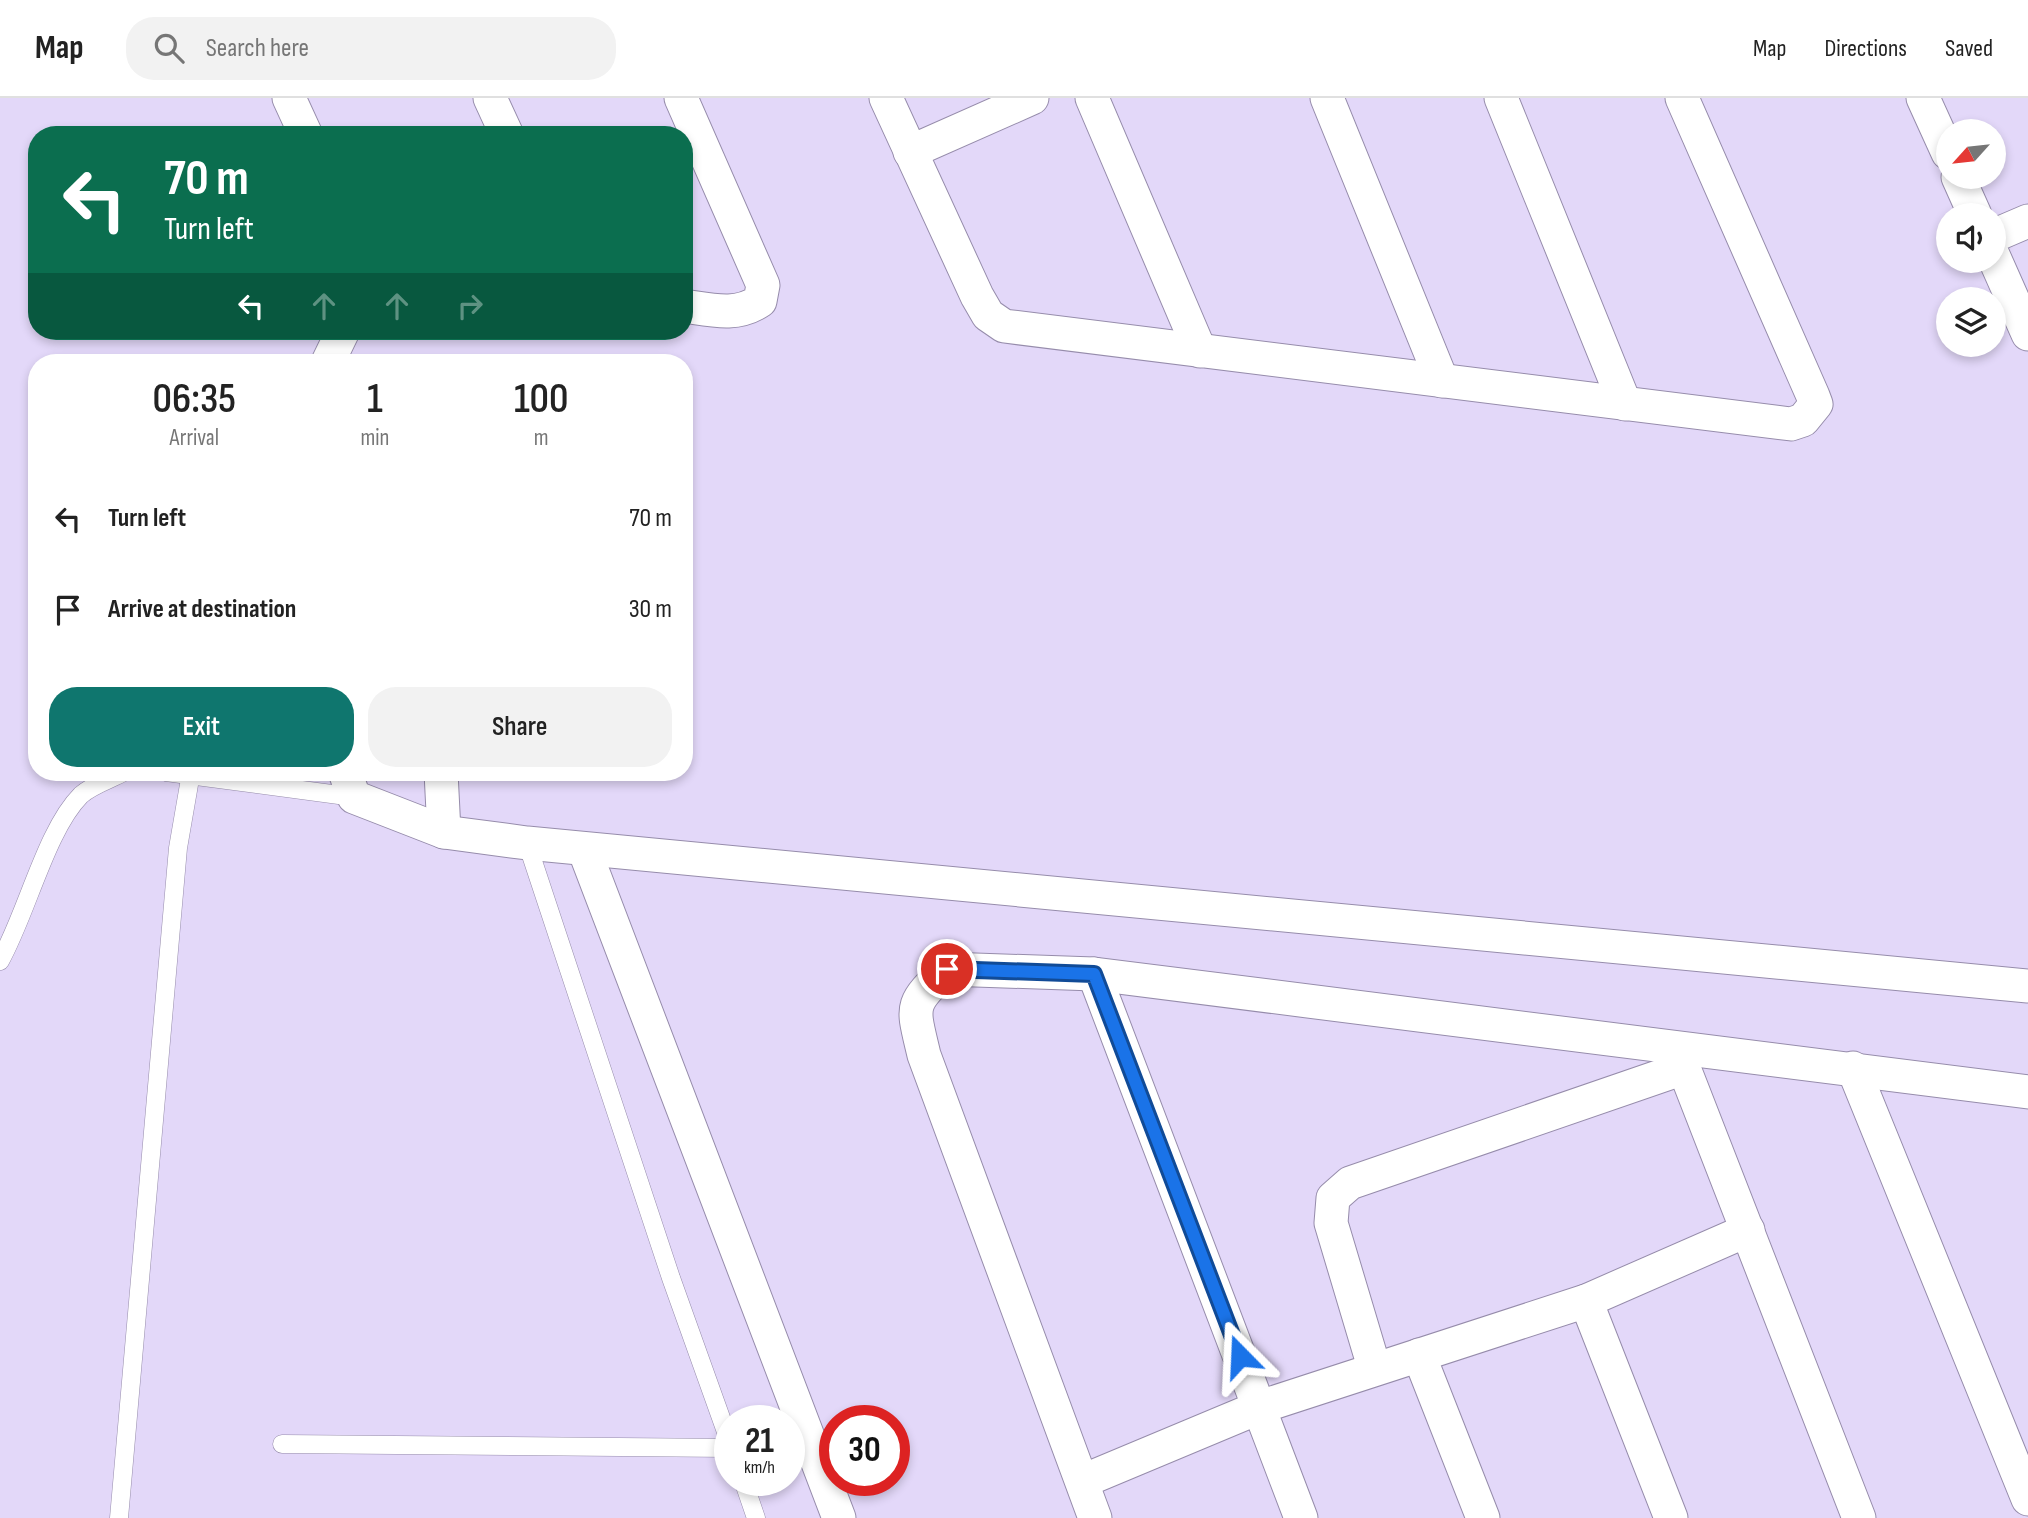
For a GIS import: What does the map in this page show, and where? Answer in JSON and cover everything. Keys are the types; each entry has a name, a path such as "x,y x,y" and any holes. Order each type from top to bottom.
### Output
{"street":[{"path":"289,98 302,126"},
{"path":"490,98 502,126"},
{"path":"681,98 763,285 760,301 746,310 725,312 693,307"},
{"path":"886,98 988,315 1004,326 1791,424 1803,420 1816,404 1682,98"},
{"path":"910,152 1032,98"},
{"path":"1092,98 1200,351"},
{"path":"1326,98 1442,381"},
{"path":"1501,98 1625,404"},
{"path":"1923,98 1936,127"},
{"path":"2006,230 2028,221"},
{"path":"2001,273 2028,334"},
{"path":"442,781 444,832"},
{"path":"350,784 444,832 527,843 2028,986"},
{"path":"584,849 839,1518"},
{"path":"1094,1518 1083,1482 923,1055 914,1014 917,998 947,969 1094,974 1678,1058 1853,1068 2028,1092"},
{"path":"1094,974 1301,1518"},
{"path":"1678,1058 1748,1230 1859,1518"},
{"path":"1374,1367 1331,1223 1334,1198 1350,1183 1678,1058"},
{"path":"1853,1068 2028,1499"},
{"path":"1083,1482 1260,1407 1374,1367 1586,1301 1748,1230"},
{"path":"1586,1301 1671,1518"},
{"path":"1419,1355 1483,1518"}],"lane":[{"path":"0,961 18,929 62,817 84,792 106,781"},
{"path":"119,1518 178,848 190,781"},
{"path":"302,781 350,784"},
{"path":"527,843 716,1405"},
{"path":"282,1444 714,1445"},
{"path":"748,1496 756,1518"}],"route":[{"path":"947,969 1094,974 1240,1356"}]}
